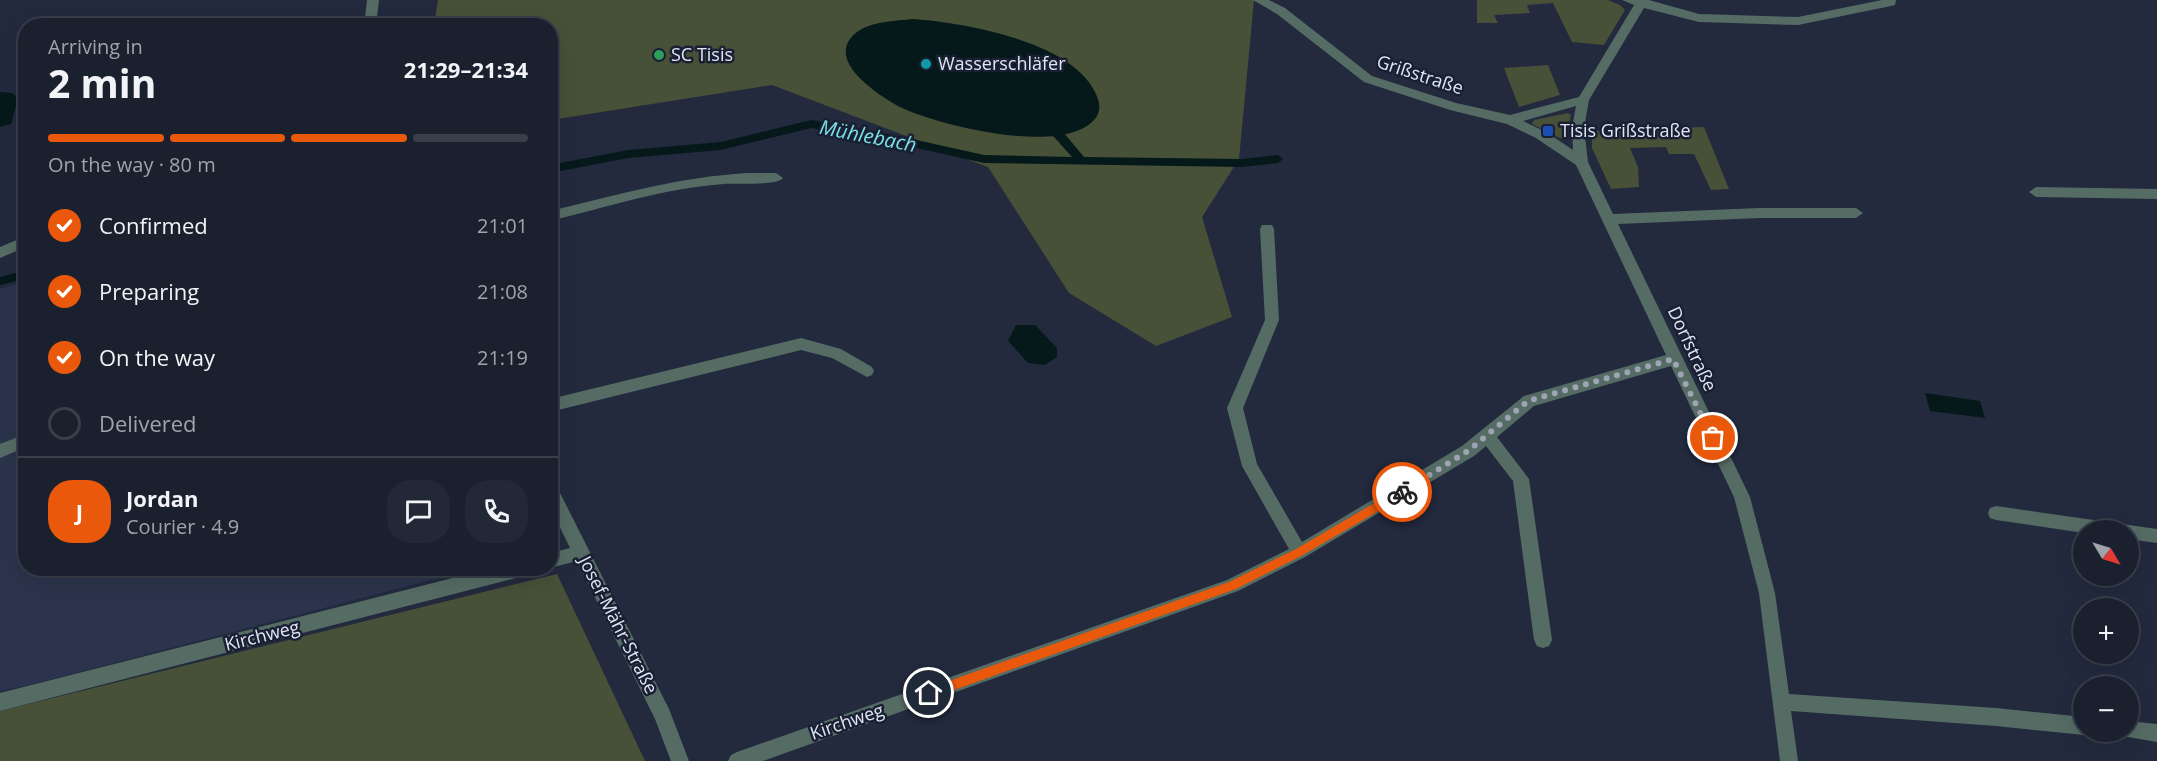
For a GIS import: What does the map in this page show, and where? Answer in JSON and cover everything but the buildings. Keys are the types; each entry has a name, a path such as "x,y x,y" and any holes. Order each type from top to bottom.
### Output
{"street":[{"path":"371,18 373,0"},
{"name":"Grißstraße","path":"1259,0 1281,11 1368,79 1454,107 1510,120 1566,150 1581,162"},
{"path":"1628,0 1699,18 1798,21 1891,2"},
{"name":"Dorfstraße","path":"1642,2 1583,100 1578,128 1581,162 1610,219 1673,359 1742,497 1767,593 1789,761"},
{"path":"1510,120 1583,100"},
{"path":"558,214 677,186 742,177 776,178"},
{"path":"2036,192 2157,194"},
{"path":"1610,219 1760,213 1856,213"},
{"path":"1266,229 1272,320 1234,408 1250,466 1299,552"},
{"path":"0,253 18,245"},
{"path":"558,404 801,344 836,353 867,371"},
{"name":"Kirchweg","path":"737,761 1232,586 1299,552 1468,451 1528,401 1673,359"},
{"path":"1488,436 1521,479 1543,640"},
{"path":"0,451 18,443"},
{"name":"Josef-Mähr-Straße","path":"558,506 663,715 680,761"},
{"path":"1996,513 2073,524"},
{"path":"2139,534 2157,536"},
{"path":"558,559 581,552"},
{"name":"Kirchweg","path":"0,702 478,576"},
{"path":"1782,702 1996,717 2073,725"},
{"path":"2139,731 2157,733"}],"shaded area":[{"path":"914,19 987,30 1039,47 1062,59 1081,73 1094,90 1099,106 1097,116 1082,129 1060,135 1032,137 970,129 941,122 898,106 880,95 860,78 847,59 846,49 850,39 856,33 871,25"},
{"path":"0,92 12,93 18,98 11,124 0,127"},
{"path":"18,284 18,576 446,576 0,691 0,289"},
{"path":"1016,325 1035,325 1057,348 1057,357 1045,365 1028,363 1008,341"},
{"path":"1925,393 1980,401 1985,418 1930,411"}],"green space":[{"path":"438,0 1254,0 1239,159 1202,217 1232,317 1156,346 1069,293 988,167 772,85 558,119 558,18 435,18"},
{"path":"1477,0 1608,0 1625,10 1604,45 1572,42 1553,3 1527,5 1530,13 1494,15 1498,23 1477,23"},
{"path":"1548,65 1560,95 1519,107 1504,68"},
{"path":"1568,113 1571,115 1566,138 1562,139 1532,124 1534,120"},
{"path":"1704,127 1729,189 1711,190 1694,154 1669,154 1666,147 1630,148 1638,167 1639,187 1611,189 1592,148 1592,131"},
{"path":"549,576 558,576 645,761 0,761 0,711"}],"waterway":[{"name":"Mühlebach","path":"558,167 628,154 721,146 811,124 885,137 984,159 1082,161"},
{"name":"Mühlebach","path":"1046,127 1059,135 1082,161"},
{"name":"Mühlebach","path":"1082,161 1242,163 1278,159"},
{"name":"Mühlebach","path":"0,281 18,276"}],"way so far":[{"path":"1402,492 1468,451 1528,401 1673,359 1713,438"}],"place":[{"name":"SC Tisis","path":"659,55"},
{"name":"Wasserschläfer","path":"926,64"},
{"name":"Tisis Grißstraße","path":"1548,131"}],"route":[{"path":"929,693 1232,586 1299,552 1402,492"}]}
